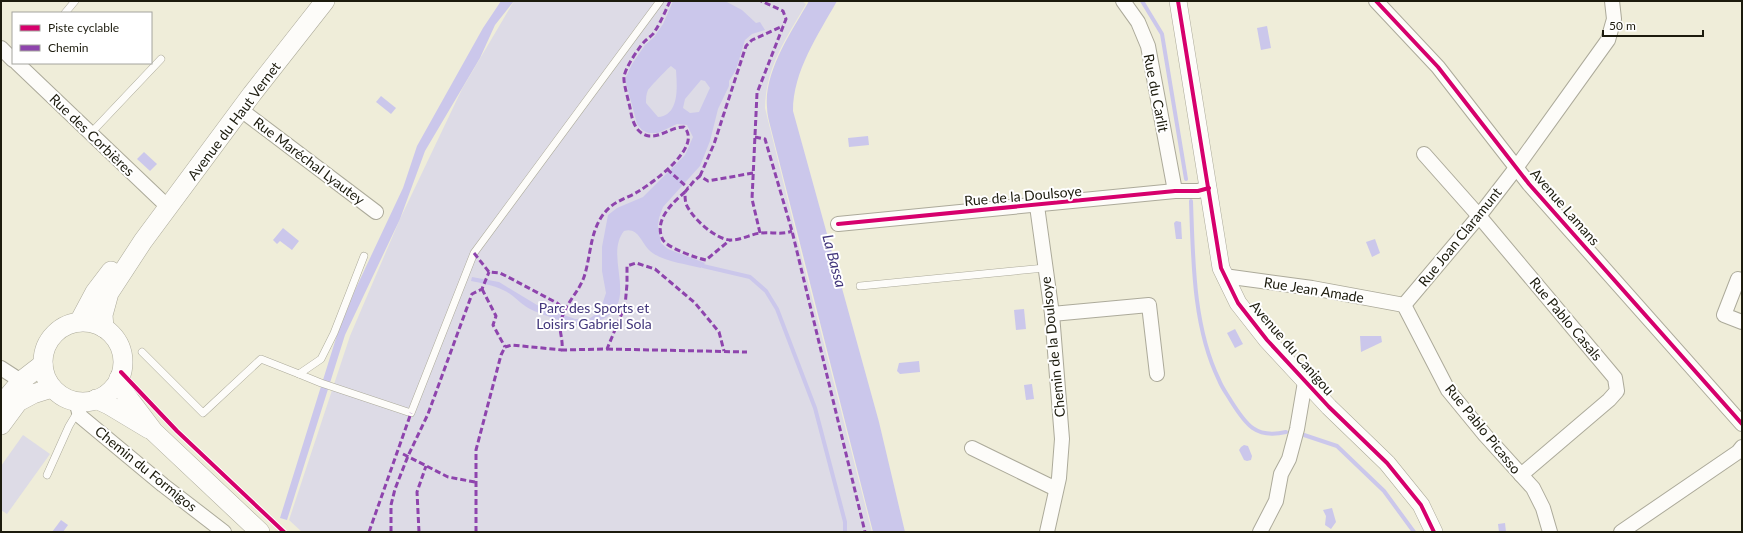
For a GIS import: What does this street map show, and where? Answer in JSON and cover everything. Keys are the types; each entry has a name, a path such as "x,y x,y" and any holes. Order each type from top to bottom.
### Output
{"main road":[{"name":"Avenue du Haut Vernet","path":"104,328 103,315 109,293 143,241 319,3"},
{"name":"Avenue du Haut Vernet","path":"79,322 100,283 143,241"},
{"path":"79,322 92,323 104,328 115,338 122,353 119,378 113,387 105,394 77,406 52,388 46,377 43,364 44,352 49,340 57,331 67,325 79,322"},
{"path":"3,414 27,388 43,364"},
{"path":"119,378 126,395 154,432 260,532"},
{"path":"27,388 52,388"},
{"path":"96,399 109,405 154,432"}],"street":[{"name":"Rue du Carlit","path":"1123,1 1138,22 1148,46 1175,192"},
{"name":"Avenue du Canigou","path":"1178,1 1221,268 1224,276 1238,303 1267,340 1305,382 1387,463 1421,504 1434,532"},
{"name":"Avenue Lamans","path":"1376,1 1438,67 1516,168 1742,424"},
{"name":"Rue Joan Claramunt","path":"1404,305 1479,216 1516,168 1608,40 1614,19 1612,1"},
{"name":"Rue des Corbières","path":"1,48 12,58"},
{"name":"Rue des Corbières","path":"18,64 168,207"},
{"name":"Rue Maréchal Lyautey","path":"241,110 376,212"},
{"name":"Rue Pablo Casals","path":"1424,154 1479,216 1615,378 1616,392 1609,400 1521,475"},
{"name":"Rue de la Doulsoye","path":"838,224 1198,191 1209,188"},
{"name":"Chemin de la Doulsoye","path":"1037,206 1052,314 1062,440 1056,489 1047,532"},
{"name":"Rue Jean Amade","path":"1224,276 1312,288 1404,305"},
{"path":"1738,279 1737,299 1724,315 1742,322"},
{"path":"1052,314 1149,305 1158,374"},
{"name":"Rue Pablo Picasso","path":"1404,305 1428,348 1448,390 1485,435 1533,488 1543,508 1550,532"},
{"path":"1,368 27,388"},
{"path":"1260,532 1276,501 1281,474 1289,459 1297,429 1305,382"},
{"name":"Chemin du Formigos","path":"77,406 80,416 102,435 224,532"},
{"path":"1621,532 1738,452 1742,447"},
{"path":"972,448 1056,489"}],"lane":[{"path":"65,12 75,1"},
{"path":"142,352 203,413 261,359 321,383 412,413 474,253 660,1"},
{"path":"90,134 161,59"},
{"path":"299,374 321,360 334,333 364,256"},
{"path":"860,286 1045,268"},
{"path":"47,475 77,406"}],"green space":[{"name":"Parc des Sports et Loisirs Gabriel Sola","path":"514,1 802,1 806,4 778,53 769,79 765,108 872,532 302,532 289,520 350,336 400,219 462,89"},
{"path":"23,435 50,454 7,514 1,510 1,466"}],"water":[{"path":"501,1 514,1 495,25 480,58 425,151 400,219 345,335 287,520 280,518 337,335 355,290 403,188 417,146 483,28"},
{"path":"673,1 725,1 742,10 756,23 760,22 765,30 752,34 745,40 736,70 729,81 729,86 718,109 710,141 700,166 663,207 659,218 658,226 661,243 668,249 705,263 701,268 674,262 660,257 646,247 636,233 629,230 624,231 619,241 617,252 620,289 619,300 614,310 605,318 585,326 571,324 541,314 526,307 503,290 491,285 471,281 472,277 499,282 537,305 575,319 589,319 600,311 606,293 602,271 602,247 608,215 617,208 643,197 685,155 693,137 687,125 677,124 658,133 648,133 642,130 637,124 625,79 632,64 645,45 654,37 663,24","holes":["671,66 676,70 676,99 670,111 665,115 658,117 646,103 647,93 652,85","701,80 705,81 710,88 699,112 690,113 683,108 685,99"]},
{"name":"La Bassa","path":"809,1 837,1 815,40 802,68 794,96 793,111 879,422 905,532 873,532 768,115 767,93 774,66 787,38"},
{"path":"1267,26 1271,48 1261,50 1257,28"},
{"path":"381,96 396,108 391,114 376,102"},
{"path":"868,136 869,145 849,147 848,138"},
{"path":"144,152 157,164 150,171 137,159"},
{"path":"1176,221 1181,222 1182,239 1176,239 1174,223"},
{"path":"283,228 299,241 292,250 280,241 277,244 273,240"},
{"path":"1375,239 1380,253 1372,257 1366,242"},
{"path":"1024,309 1026,329 1016,330 1014,310"},
{"path":"1235,329 1243,344 1235,348 1227,333"},
{"path":"1360,336 1381,336 1382,342 1361,352"},
{"path":"919,361 920,372 900,374 897,371 899,363"},
{"path":"1032,384 1034,399 1026,400 1024,385"},
{"path":"1244,445 1248,446 1252,456 1251,460 1244,460 1239,450"},
{"path":"1332,508 1336,522 1331,529 1325,525 1326,516 1323,510"},
{"path":"61,520 68,525 63,532 52,532"},
{"path":"1505,523 1506,532 1499,532 1498,524"}],"waterway":[{"path":"1142,1 1162,34 1186,179"},
{"path":"1191,201 1196,292 1199,315 1210,359 1220,383 1236,410 1247,423 1259,432 1276,434 1286,432"},
{"path":"703,266 750,277 766,291 777,309 815,408 845,522 845,532"},
{"path":"1304,435 1337,446 1384,491 1414,532"}],"marked path":[{"path":"670,1 656,30 638,49 632,59 625,73 624,80 634,124 641,133 654,136 679,127 684,127 688,135 687,144 675,162 665,171 639,191 620,200 603,214 592,240 584,277 564,312 560,326 562,350 607,349 625,306 627,266 636,263 655,269 695,303 719,332 724,351"},
{"path":"760,233 752,199 757,93 786,19 783,11 761,1"},
{"path":"700,176 714,144 746,46 752,40 783,26"},
{"path":"755,137 765,139 792,231 865,532"},
{"path":"667,169 688,188"},
{"path":"753,173 708,181 700,176 685,192 685,200 689,210 705,227 725,239 735,240 761,233 781,233 792,231"},
{"path":"685,192 675,201 662,219 660,226 663,240 670,246 706,260 730,240"},
{"path":"474,253 489,272 500,273 557,303 565,310"},
{"path":"391,532 391,505 395,489 408,456 428,414 472,294 482,289 489,272"},
{"path":"482,289 496,316 493,325 505,347"},
{"path":"476,532 476,450 501,355 505,347 512,345 562,350"},
{"path":"607,349 747,352"},
{"path":"369,532 411,413"},
{"path":"403,454 448,477 475,482"},
{"path":"419,532 417,492 426,466"}],"cycle path":[{"path":"1178,1 1221,268 1238,303 1267,340 1329,407 1387,463 1421,505 1434,532"},
{"path":"1376,1 1438,67 1529,184 1742,424"},
{"path":"838,224 1175,191 1198,191 1209,188"},
{"path":"121,372 177,431 284,532"}]}
